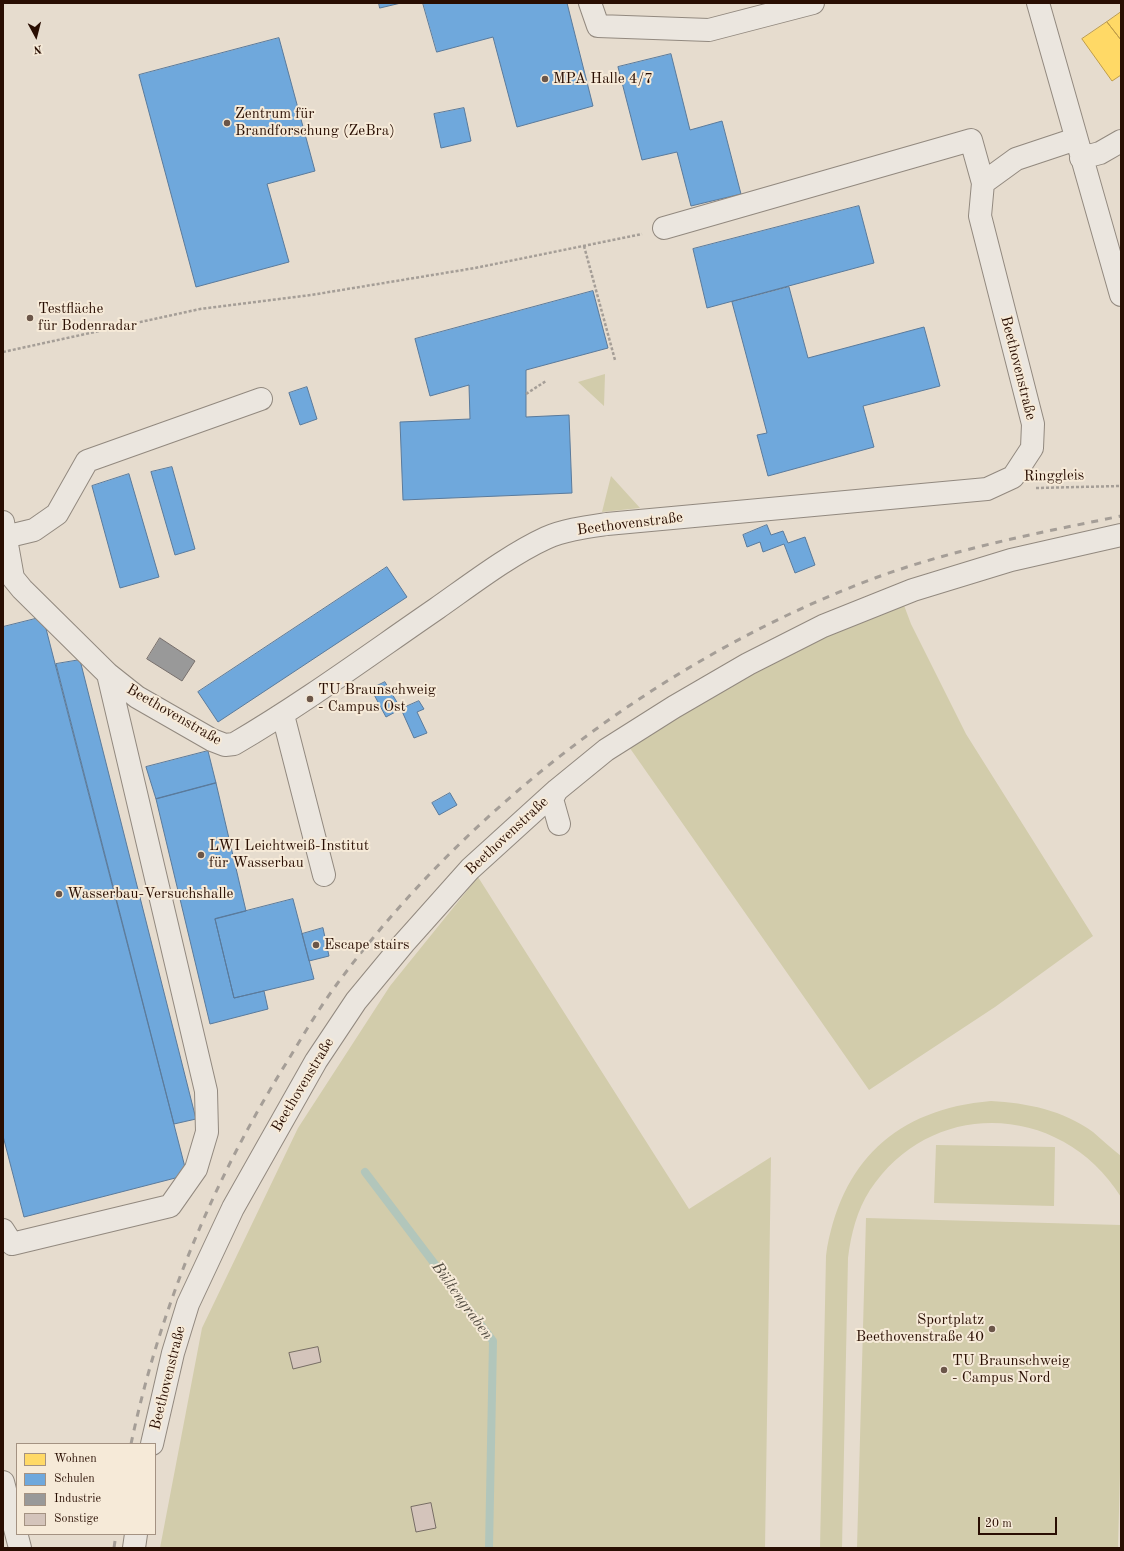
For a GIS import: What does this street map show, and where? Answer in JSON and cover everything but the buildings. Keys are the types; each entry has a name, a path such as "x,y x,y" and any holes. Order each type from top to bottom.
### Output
{"street":[{"path":"590,3 598,26 709,30 813,3"},
{"path":"1038,3 1121,295"},
{"path":"664,228 971,140 983,183 1016,159 1079,148 1100,153 1121,141"},
{"name":"Beethovenstraße","path":"4,530 14,578 12,590 108,674 137,697 225,745 234,744 283,715 464,589 526,549 546,538 577,529 608,524 987,489 1014,477 1032,448 1033,424 980,216 983,183"},
{"path":"4,530 34,530 57,514 87,462 260,399"},
{"name":"Beethovenstraße","path":"152,1443 173,1353 188,1304 233,1208 273,1134 316,1061 356,1001 470,869 557,790 606,750 674,707 748,664 823,626 914,590 1011,560 1121,535"},
{"path":"3,1230 12,1244 170,1206 196,1169 207,1132 206,1091 108,674"},
{"path":"283,715 324,875"},
{"name":"Beethovenstraße","path":"557,790 552,798 559,824"},
{"path":"3,1482 16,1532"},
{"path":"17,1535 20,1548"},
{"path":"134,1548 136,1535"}],"path":[{"path":"3,352 200,309 311,295 475,268 664,228"},
{"path":"584,246 615,360"},
{"path":"526,394 546,381"},
{"name":"Ringgleis","path":"1035,488 1121,486"}],"shaded area":[{"path":"605,374 604,406 578,382"},
{"path":"611,476 640,508 602,512"},
{"path":"902,600 911,624 966,734 1093,936 995,1007 869,1090 627,744 808,639"},
{"path":"478,877 689,1209 771,1157 765,1548 160,1548 202,1328 298,1128 390,986"},
{"path":"991,1101 1044,1109 1069,1118 1093,1132 1121,1156 1121,1197 1096,1166 1066,1143 1032,1129 997,1123 961,1126 927,1138 896,1159 865,1198 855,1222 851,1240 848,1258 842,1548 820,1548 826,1256 833,1223 844,1193 859,1168 878,1146 901,1129 927,1115 957,1106"},
{"path":"936,1145 1055,1147 1054,1206 934,1203"},
{"name":"Sportplatz Beethovenstraße 40","path":"866,1218 1121,1225 1121,1434 1118,1548 857,1548"}],"waterway":[{"name":"Bültengraben","path":"365,1172 493,1341 489,1548"}],"railway":[{"path":"131,1443 143,1393 174,1292 214,1195 238,1148 263,1102 307,1029 337,984 390,918 448,856 511,797 578,743 648,693 721,649 797,610 875,578 935,558 996,542 1121,516"},
{"path":"114,1548 116,1535"}],"place":[{"name":"MPA Halle 4/7","path":"545,79"},
{"name":"Zentrum für Brandforschung (ZeBra)","path":"227,123"},
{"name":"Testfläche für Bodenradar","path":"30,318"},
{"name":"TU Braunschweig - Campus Ost","path":"310,699"},
{"name":"LWI Leichtweiß-Institut für Wasserbau","path":"201,855"},
{"name":"Wasserbau-Versuchshalle","path":"59,894"},
{"name":"Escape stairs","path":"316,945"},
{"name":"Sportplatz Beethovenstraße 40","path":"992,1329"},
{"name":"TU Braunschweig - Campus Nord","path":"944,1370"}]}
